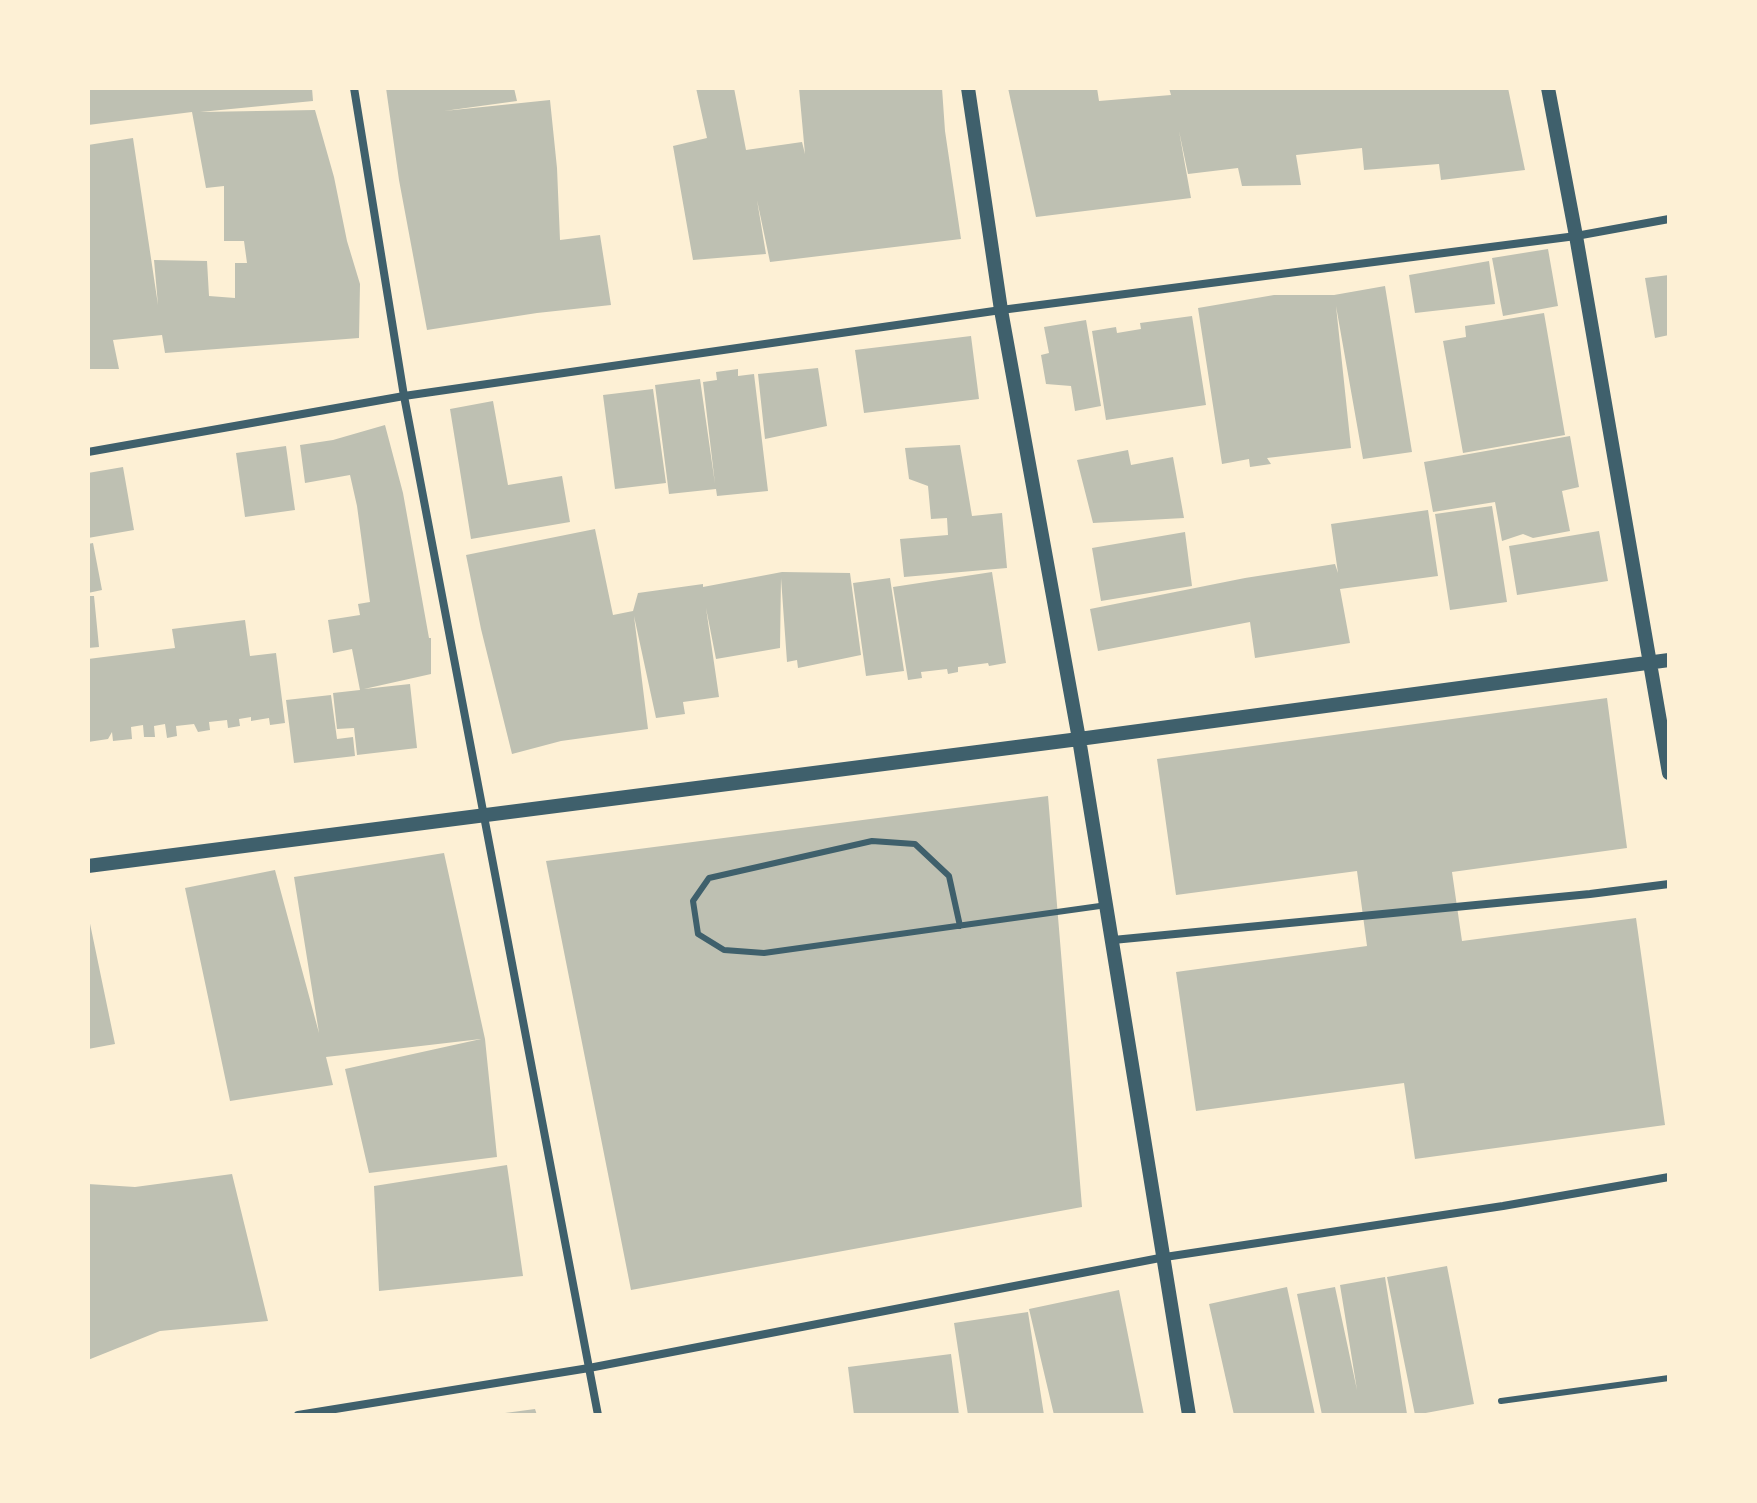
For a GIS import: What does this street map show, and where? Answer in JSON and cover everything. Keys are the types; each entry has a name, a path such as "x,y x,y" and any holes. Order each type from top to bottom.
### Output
{"street":[{"path":"354,88 404,396 598,1415"},
{"path":"968,88 1001,310 1079,739 1189,1415"},
{"path":"1548,88 1669,773"},
{"path":"88,452 404,396 1001,310 1576,236 1669,219"},
{"path":"88,866 1669,660"},
{"path":"1113,940 1669,884"},
{"path":"298,1415 589,1368 1165,1257 1669,1177"}],"lane":[{"path":"960,926 949,876 915,844 872,841 709,878 693,901 698,934 724,950 764,953 960,926 1107,905"},
{"path":"1501,1401 1669,1378"}],"building":[{"path":"88,88 312,88 313,101 200,112 315,110 360,284 359,338 165,353 162,335 113,340 119,369 88,369 88,145 133,138 158,305 154,260 207,261 209,296 235,298 235,263 247,263 244,241 224,241 224,186 206,188 192,112 88,125"},
{"path":"386,88 514,88 517,101 444,111 550,100 560,240 600,235 611,305 427,330 399,180"},
{"path":"696,88 734,88 746,150 802,142 805,154 799,88 942,88 961,239 770,262 757,200 766,254 693,260 673,146 707,138"},
{"path":"1008,88 1097,88 1099,101 1171,95 1169,88 1508,88 1525,170 1441,180 1439,164 1364,170 1362,148 1296,155 1301,185 1242,186 1238,168 1188,174 1179,131 1191,198 1036,217"},
{"path":"1548,249 1558,306 1503,316 1492,258"},
{"path":"1489,261 1495,304 1415,313 1409,275"},
{"path":"1669,275 1669,335 1655,338 1645,278"},
{"path":"1385,286 1412,452 1363,459 1336,306 1351,448 1267,458 1271,464 1250,467 1249,459 1222,464 1198,308 1274,295 1334,295"},
{"path":"1544,313 1565,435 1463,453 1443,341 1466,337 1465,326"},
{"path":"1192,316 1206,405 1106,420 1092,331 1116,327 1117,333 1141,329 1140,323"},
{"path":"1086,320 1101,406 1075,411 1071,386 1046,384 1041,355 1049,353 1044,327"},
{"path":"971,336 979,399 864,413 855,350"},
{"path":"818,368 827,426 765,439 758,374"},
{"path":"738,369 738,376 754,374 768,491 717,496 716,489 669,494 655,385 700,379 715,484 703,382 717,380 716,372"},
{"path":"653,389 666,483 615,489 603,395"},
{"path":"493,401 508,485 562,476 570,522 471,539 450,409"},
{"path":"385,425 403,493 431,638 431,674 364,689 410,684 417,748 357,755 354,728 337,729 333,693 360,690 352,649 333,653 328,620 360,615 358,604 370,602 357,506 350,475 305,483 300,445 333,440"},
{"path":"1570,436 1579,487 1562,491 1570,531 1533,538 1523,534 1502,541 1495,502 1433,512 1424,462"},
{"path":"960,445 972,516 1002,513 1007,568 904,577 900,539 948,535 947,518 931,519 928,486 909,479 905,448"},
{"path":"286,446 295,510 245,517 236,453"},
{"path":"1128,450 1131,465 1173,457 1184,518 1093,523 1077,460"},
{"path":"123,467 134,530 88,538 88,473"},
{"path":"1492,506 1507,602 1450,610 1435,514"},
{"path":"1428,510 1438,576 1340,589 1350,643 1255,658 1250,622 1098,651 1090,609 1245,578 1335,564 1338,573 1331,524"},
{"path":"595,529 613,615 633,611 638,593 703,584 703,587 782,572 850,573 861,655 798,668 797,660 787,662 781,578 780,648 716,659 706,608 719,697 683,702 685,714 656,718 634,616 648,729 561,741 512,754 466,555"},
{"path":"1599,531 1608,581 1517,595 1509,546"},
{"path":"1185,532 1192,586 1101,601 1092,548"},
{"path":"93,543 102,590 88,593 88,544"},
{"path":"992,572 1006,663 958,667 958,672 948,674 947,669 921,672 922,678 908,680 893,587"},
{"path":"890,578 904,671 866,676 853,583"},
{"path":"88,596 94,596 99,647 88,648"},
{"path":"245,620 250,656 276,653 285,723 270,725 269,718 251,721 251,717 239,719 240,726 228,728 227,720 209,722 210,730 198,732 194,724 176,726 177,736 167,738 165,724 154,726 155,737 144,737 143,725 131,727 132,739 113,741 112,732 108,739 88,742 88,659 175,648 172,629"},
{"path":"331,695 337,739 353,737 355,756 294,763 286,700"},
{"path":"1607,698 1627,848 1452,872 1462,941 1636,918 1665,1125 1415,1159 1404,1083 1196,1111 1176,972 1367,946 1357,871 1176,895 1157,759"},
{"path":"1048,796 1082,1207 631,1290 546,861"},
{"path":"444,853 485,1039 497,1157 369,1173 345,1069 481,1039 326,1057 333,1085 230,1101 185,888 275,870 319,1033 294,877"},
{"path":"88,914 115,1044 88,1049"},
{"path":"507,1165 523,1276 379,1291 374,1186"},
{"path":"232,1174 268,1321 160,1331 88,1360 88,1184 135,1187"},
{"path":"1447,1266 1474,1404 1415,1415 1387,1277"},
{"path":"1385,1277 1407,1414 1322,1415 1297,1294 1335,1287 1357,1390 1340,1285"},
{"path":"1287,1287 1315,1415 1234,1415 1209,1304"},
{"path":"1119,1290 1144,1415 1054,1415 1029,1309"},
{"path":"1028,1312 1044,1415 968,1415 954,1323"},
{"path":"951,1354 959,1415 854,1415 848,1367"},
{"path":"535,1409 537,1415 505,1415 505,1413"}]}
